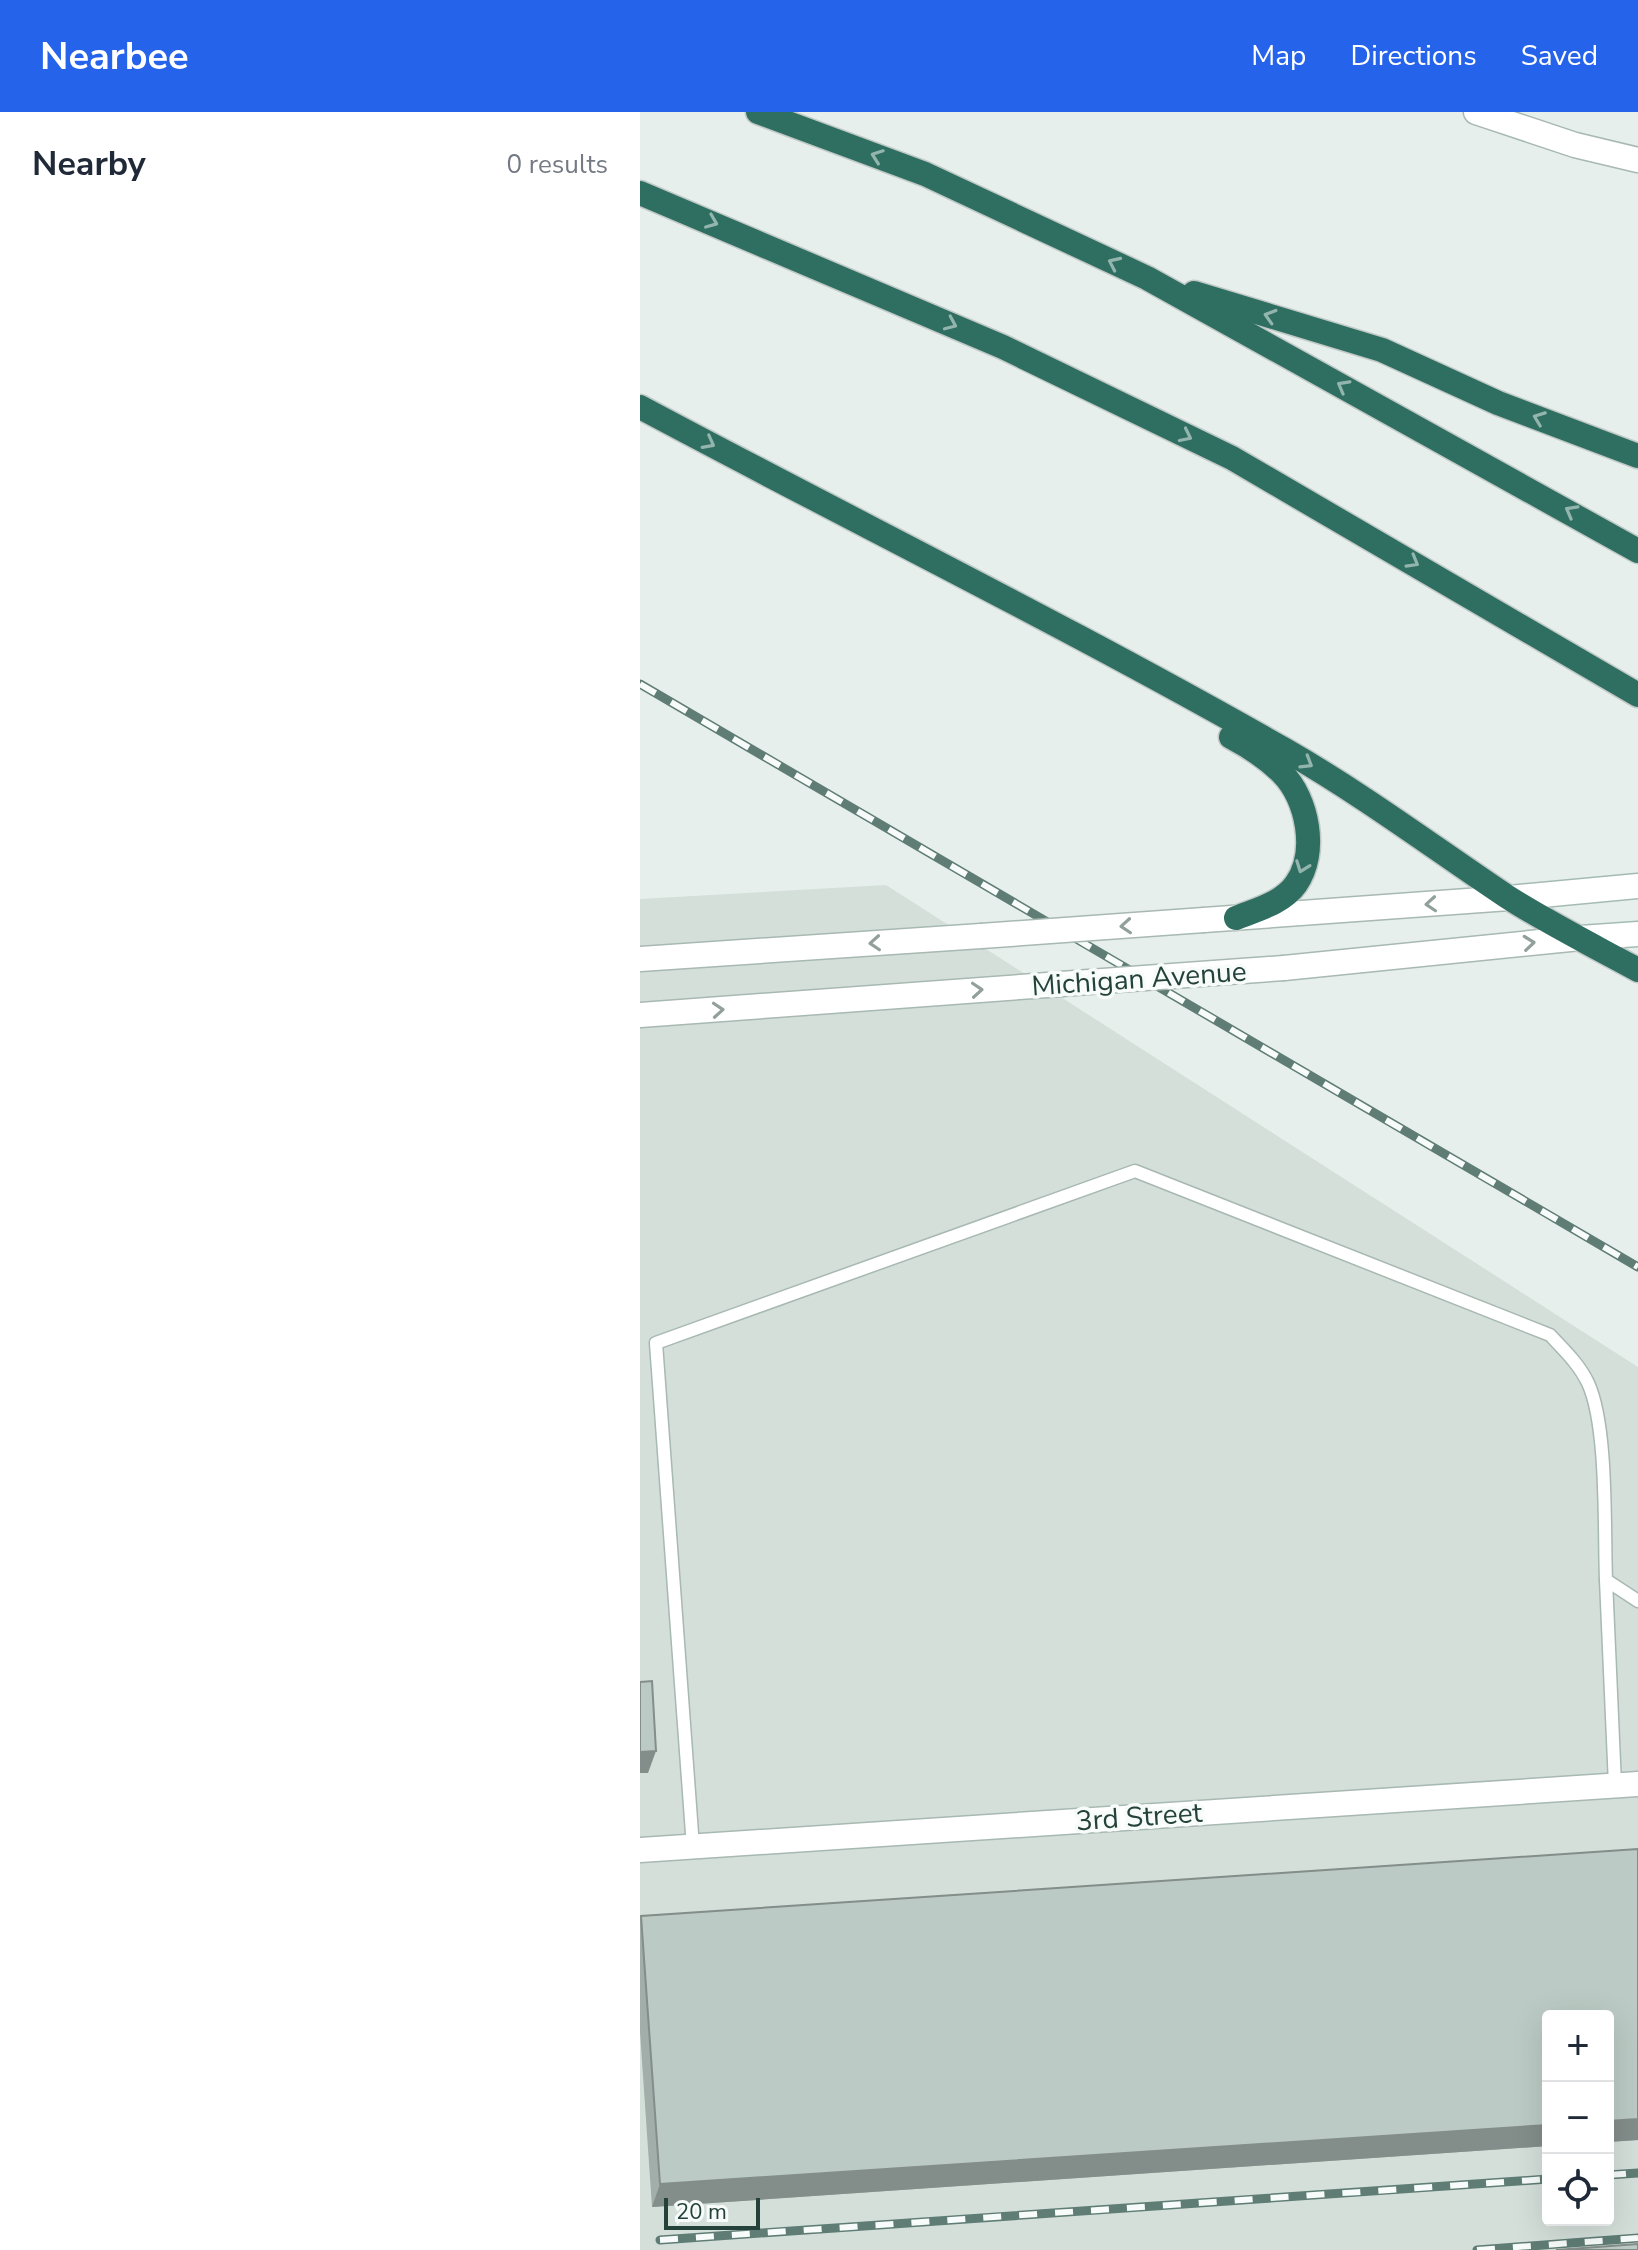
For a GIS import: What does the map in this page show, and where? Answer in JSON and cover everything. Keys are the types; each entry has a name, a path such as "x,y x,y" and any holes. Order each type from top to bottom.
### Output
{"highway":[{"path":"758,112 925,174 1147,278 1638,551"},
{"path":"640,193 1003,347 1232,458 1638,695"},
{"path":"1147,278 1382,350 1498,403 1638,456"},
{"path":"640,407 868,529 987,585 1287,751 1359,794 1509,898 1638,970"},
{"path":"868,529 969,593 1247,745 1283,774 1300,801 1307,829 1307,855 1295,885 1271,904 1236,918"}],"street":[{"path":"1487,114 1575,145 1638,160"},
{"name":"Michigan Avenue","path":"640,959 1236,918 1638,886"},
{"name":"Michigan Avenue","path":"640,1015 1284,968 1638,934"},
{"name":"3rd Street","path":"640,1850 1627,1785"}],"lane":[{"path":"693,1847 656,1343 1135,1171 1550,1335 1575,1362 1589,1386 1601,1444 1606,1580 1627,1785"},
{"path":"1606,1580 1638,1601"}],"shaded area":[{"path":"886,885 1638,1367 1638,2250 640,2250 640,899"}],"building":[{"path":"652,1681 656,1751 640,1752 640,1682"},
{"path":"1638,1849 1638,2119 1614,2121 1614,2010 1542,2010 1542,2125 660,2184 641,1916"},
{"path":"1638,2244 1638,2250 1556,2250"}],"railway":[{"path":"640,684 1638,1267"},
{"path":"1614,2175 1638,2173"},
{"path":"660,2240 1542,2179"},
{"path":"1477,2250 1638,2238"}]}
